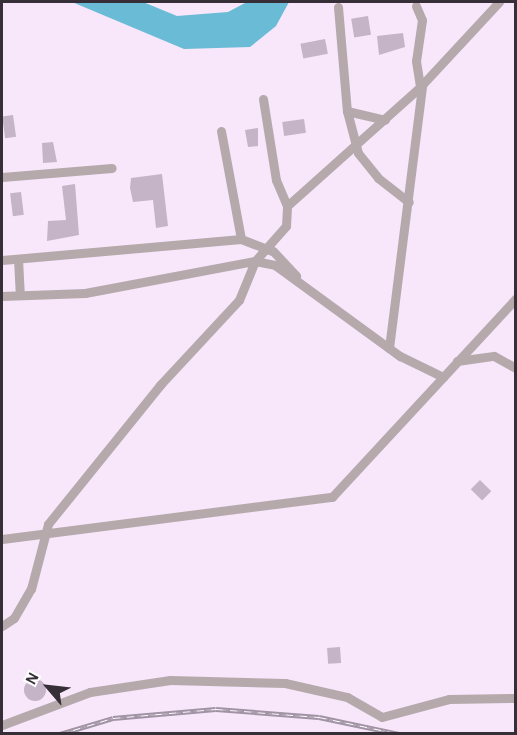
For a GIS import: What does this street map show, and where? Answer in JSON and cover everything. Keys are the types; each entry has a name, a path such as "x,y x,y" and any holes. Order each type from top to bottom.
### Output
{"street":[{"path":"286,206 357,147 421,86 499,2"},
{"path":"389,348 419,113 421,86 416,61 422,20 416,6"},
{"path":"338,7 347,111 357,147 378,178 409,202"},
{"path":"2,626 18,613 31,588 41,535 160,385 239,300 255,261 286,226 286,206 276,180 263,99"},
{"path":"404,102 419,113"},
{"path":"347,111 385,120"},
{"path":"221,131 241,239"},
{"path":"2,177 112,168"},
{"path":"2,260 241,239 268,248 298,280"},
{"path":"18,259 20,293"},
{"path":"2,296 20,293 86,293 255,261 274,265 298,280 389,348 443,377"},
{"path":"2,539 332,497 516,298"},
{"path":"457,361 494,356 516,368"},
{"path":"2,724 90,692 170,680 285,683 347,697 382,717 439,701 516,698"}],"water":[{"path":"72,2 143,2 177,16 228,12 247,2 289,2 276,26 250,47 184,49"}],"building":[{"path":"368,16 371,35 354,37 351,19"},
{"path":"403,33 405,47 379,55 377,36"},
{"path":"325,39 328,54 303,58 300,44"},
{"path":"13,115 16,137 5,138 2,117"},
{"path":"304,119 306,133 284,136 282,122"},
{"path":"258,128 258,146 248,147 245,130"},
{"path":"53,142 57,162 43,163 42,143"},
{"path":"162,174 168,226 156,228 153,200 133,202 130,188 131,178"},
{"path":"75,184 79,235 47,241 48,221 66,220 62,186"},
{"path":"21,192 24,215 13,216 10,193"},
{"path":"480,480 491,491 482,501 471,489"},
{"path":"340,647 341,663 328,664 327,648"},
{"path":"35,679 43,682 46,690 43,698 35,701 27,698 24,690 27,682"}],"railway":[{"path":"60,734 113,718 216,709 319,717 400,734"}]}
